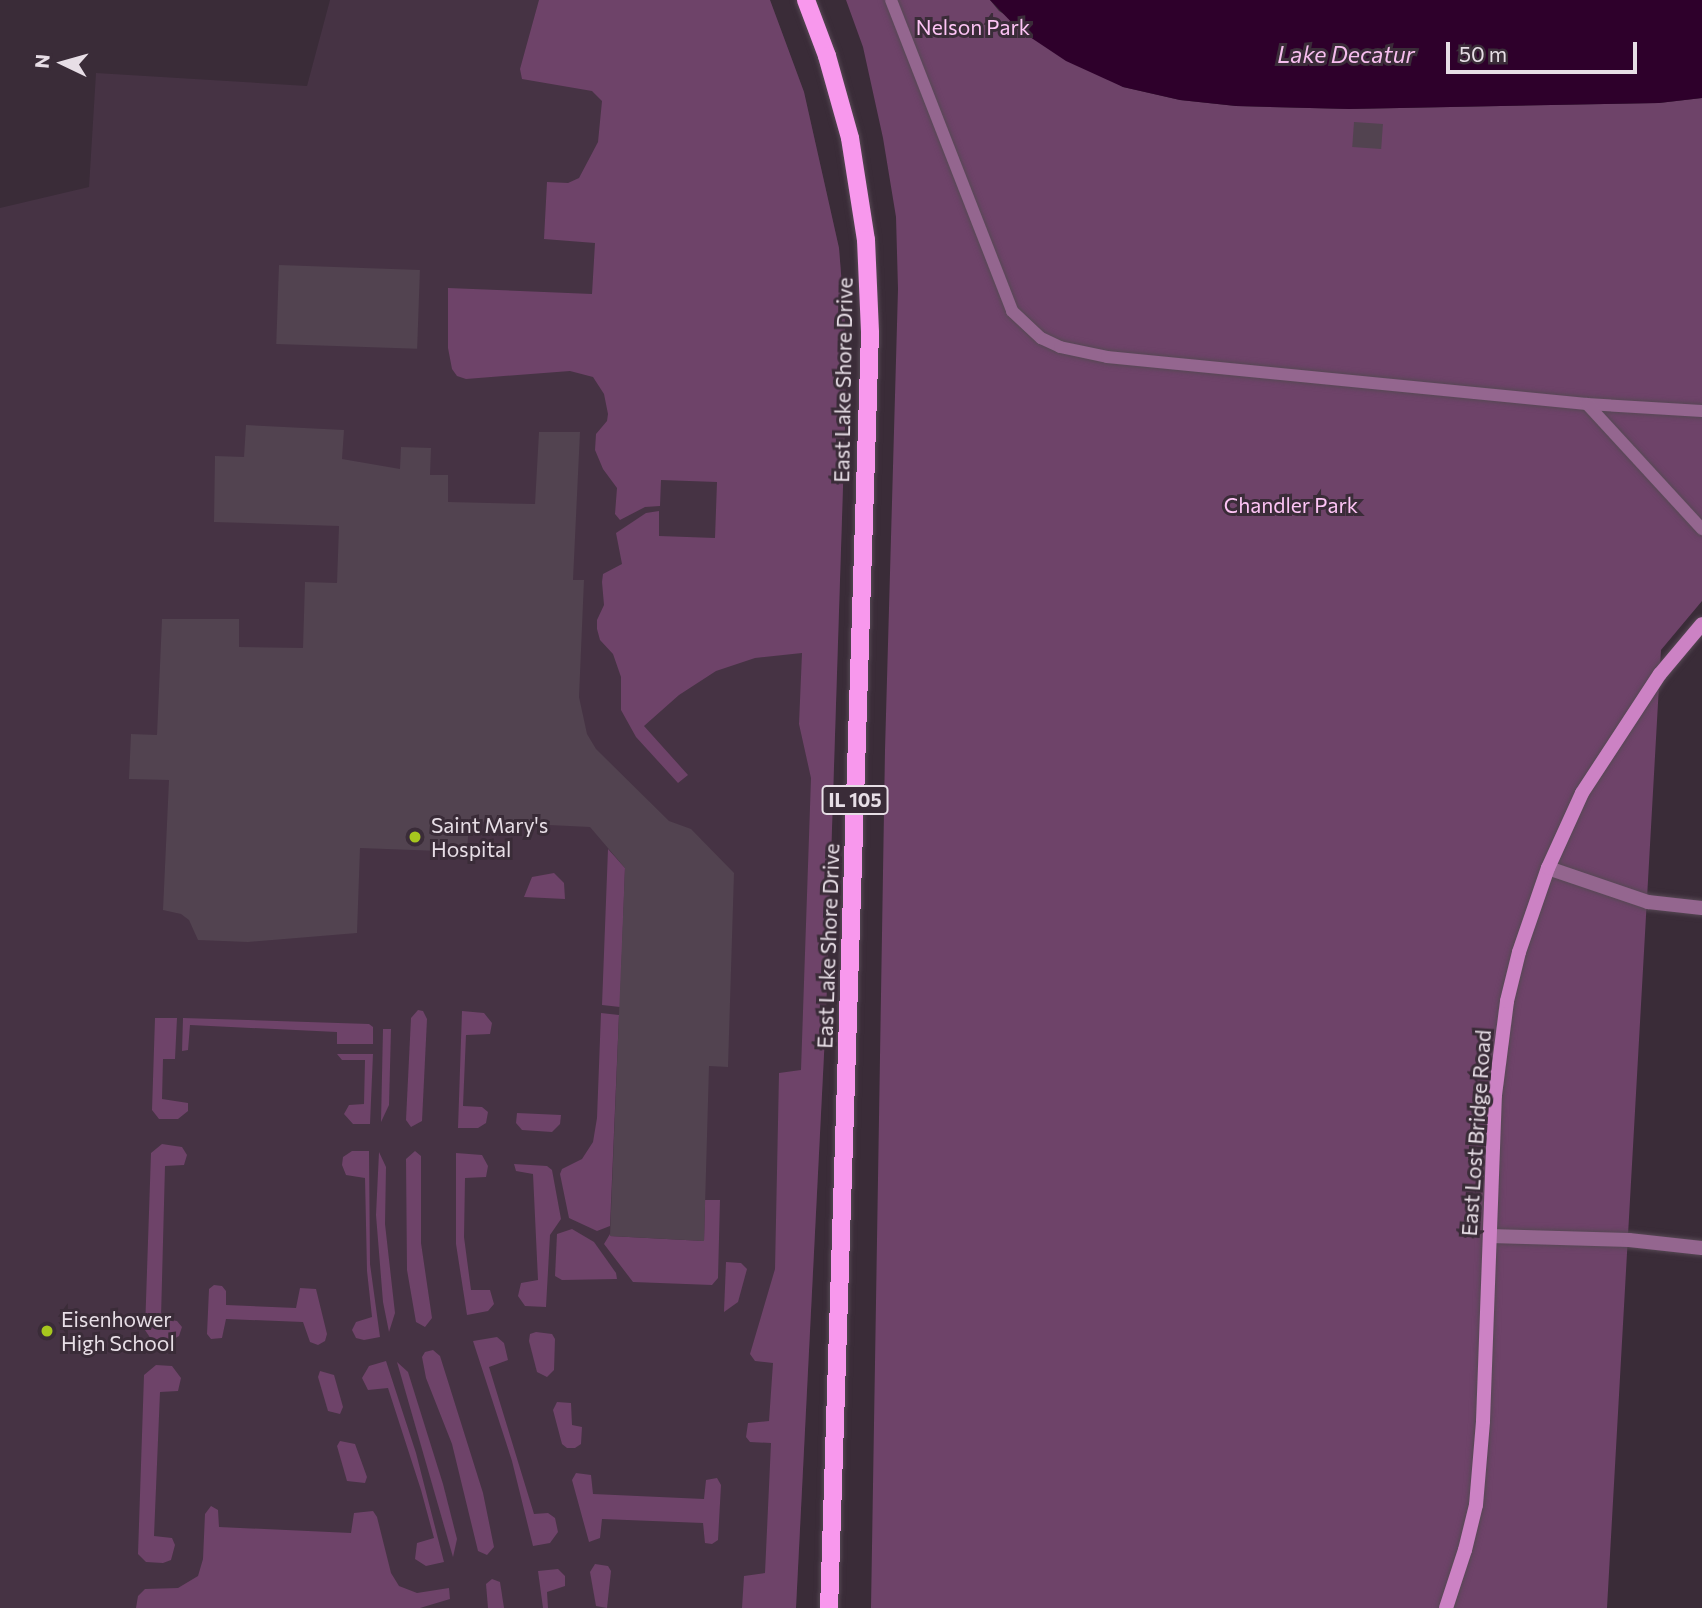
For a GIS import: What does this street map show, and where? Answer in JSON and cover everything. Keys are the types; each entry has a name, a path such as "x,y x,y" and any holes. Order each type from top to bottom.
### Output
{"main road":[{"name":"East Lake Shore Drive","path":"806,0 827,56 850,138 866,240 870,333 829,1608"}],"street":[{"name":"East Lost Bridge Road","path":"1446,1608 1476,1505 1483,1421 1499,1050 1519,952 1548,868 1582,793 1605,754 1660,674 1702,624"},
{"path":"1548,868 1648,902 1702,908"},
{"path":"1490,1236 1642,1241 1702,1248"}],"lane":[{"path":"891,0 1012,311 1041,338 1060,346 1107,357 1587,404 1702,411"},
{"path":"1587,404 1702,529"}],"shaded area":[{"name":"Saint Mary's Hospital","path":"330,0 770,0 804,92 839,248 845,323 846,394 826,1015 796,1608 0,1608 0,208 89,187 96,73 307,86"}],"green space":[{"path":"539,0 770,0 804,92 839,248 845,323 846,394 826,1015 796,1608 742,1608 744,1576 765,1573 771,1443 750,1442 746,1437 748,1423 769,1421 773,1363 755,1361 750,1354 775,1269 779,1073 801,1070 811,778 799,724 802,653 755,658 716,671 679,695 644,726 688,775 678,783 636,737 621,710 621,677 613,654 600,640 597,620 604,605 603,574 622,564 616,533 646,513 659,511 659,536 715,538 717,482 661,480 660,506 645,507 620,520 615,514 617,488 603,469 595,450 596,434 607,421 608,414 604,394 593,377 570,371 466,379 457,376 452,369 448,348 448,288 592,294 595,243 544,239 547,182 568,183 579,178 598,142 602,101 592,91 522,79 520,69"},
{"name":"Chandler Park","path":"846,0 990,0 999,11 1123,87 1180,100 1236,106 1349,109 1659,103 1702,98 1702,601 1661,650 1607,1608 871,1608 885,750 898,289 896,217 883,138 863,47"},
{"path":"608,849 625,868 620,1007 602,1005"},
{"path":"554,873 564,883 565,899 524,897 532,877"},
{"path":"418,1010 423,1011 427,1019 422,1121 411,1127 406,1120 411,1018"},
{"path":"462,1011 484,1013 492,1023 490,1034 466,1035 463,1106 482,1107 488,1112 486,1123 478,1128 458,1128"},
{"path":"601,1013 619,1015 610,1226 597,1231 569,1218 560,1174 562,1169 582,1159 593,1142 597,1118"},
{"path":"155,1018 177,1018 175,1059 163,1059 162,1099 188,1103 188,1111 178,1119 159,1119 152,1110"},
{"path":"183,1018 369,1024 373,1027 373,1044 337,1044 337,1032 190,1025 188,1050 182,1051"},
{"path":"383,1029 391,1029 389,1105 381,1122"},
{"path":"337,1054 373,1054 370,1124 353,1124 344,1114 349,1105 364,1104 365,1060 342,1060"},
{"path":"517,1113 561,1115 560,1124 552,1132 522,1130 516,1123"},
{"path":"162,1144 182,1147 187,1155 184,1165 165,1166 161,1318 177,1321 182,1327 179,1336 172,1340 151,1339 145,1330 151,1153"},
{"path":"352,1151 369,1151 370,1264 380,1337 364,1340 356,1338 352,1330 356,1322 372,1317 367,1271 365,1178 346,1175 342,1165 343,1157"},
{"path":"415,1151 421,1156 421,1243 432,1318 425,1327 416,1322 407,1270 406,1159"},
{"path":"379,1152 386,1167 385,1224 395,1313 389,1332 383,1302 376,1215"},
{"path":"456,1153 482,1155 488,1166 486,1177 465,1178 464,1237 471,1290 490,1290 494,1304 488,1311 467,1315 456,1244"},
{"path":"514,1164 547,1166 552,1170 561,1219 550,1235 546,1307 525,1306 518,1296 521,1283 538,1280 533,1174 516,1171"},
{"path":"705,1200 720,1200 718,1278 712,1285 633,1282 604,1244 610,1234 704,1241"},
{"path":"572,1229 594,1242 616,1273 617,1279 562,1280 555,1276 557,1234"},
{"path":"726,1262 741,1263 747,1269 738,1302 724,1312"},
{"path":"214,1285 222,1286 226,1291 226,1305 296,1308 300,1288 316,1289 327,1334 325,1341 318,1345 310,1342 303,1322 226,1319 222,1338 211,1339 207,1334 209,1289"},
{"path":"530,1334 552,1334 555,1339 554,1370 547,1377 537,1372 529,1341"},
{"path":"497,1337 504,1343 508,1360 489,1367 534,1514 548,1513 555,1518 558,1532 550,1543 533,1546 512,1461 473,1341"},
{"path":"433,1350 440,1356 483,1493 494,1547 487,1555 478,1551 452,1444 426,1378 422,1357 425,1352"},
{"path":"386,1361 416,1453 444,1562 426,1566 415,1559 417,1543 434,1538 421,1490 388,1388 368,1390 362,1378 369,1366"},
{"path":"397,1362 408,1372 443,1484 457,1539 453,1557"},
{"path":"156,1365 172,1366 181,1378 178,1391 160,1392 154,1536 172,1538 175,1545 171,1560 163,1563 146,1562 138,1554 144,1375"},
{"path":"320,1371 334,1375 343,1407 340,1414 328,1411 318,1377"},
{"path":"557,1402 571,1403 572,1425 582,1427 581,1444 575,1448 567,1448 562,1444 553,1410"},
{"path":"340,1441 355,1444 367,1477 365,1483 347,1481 337,1446"},
{"path":"576,1473 591,1475 593,1494 704,1499 706,1480 717,1478 721,1485 718,1540 712,1544 705,1543 703,1523 602,1519 600,1538 589,1542 572,1480"},
{"path":"211,1506 218,1510 219,1527 351,1533 354,1513 373,1511 377,1517 391,1573 399,1586 417,1593 449,1588 450,1599 420,1608 136,1608 138,1596 145,1589 178,1588 198,1576 203,1559 205,1514"},
{"path":"595,1564 608,1566 611,1571 607,1608 596,1606 590,1572"},
{"path":"558,1569 565,1576 565,1586 547,1592 548,1608 543,1608 538,1571"},
{"path":"492,1579 500,1582 504,1608 488,1608 486,1584"}],"water":[{"name":"Lake Decatur","path":"990,0 1702,0 1702,98 1659,103 1349,109 1236,106 1180,100 1123,87 1066,61 1018,29"}],"building":[{"path":"1354,122 1383,124 1381,149 1352,147"},
{"path":"279,265 420,270 417,349 276,344"},
{"name":"Saint Mary's Hospital","path":"246,425 344,430 342,459 400,469 401,447 431,448 430,475 448,475 448,502 535,504 539,432 580,432 573,580 584,580 579,697 587,734 596,749 669,821 691,829 734,873 728,1067 709,1066 704,1241 610,1236 625,868 590,827 469,821 467,852 360,848 357,933 248,942 198,940 189,920 181,914 163,910 169,780 129,779 131,734 157,735 162,619 239,619 239,647 303,648 305,582 337,583 339,526 214,522 215,456 244,457"}],"place":[{"name":"Saint Mary's Hospital","path":"415,837"},
{"name":"Eisenhower High School","path":"47,1331"}],"park label":[{"name":"Nelson Park","path":"973,27"}]}
